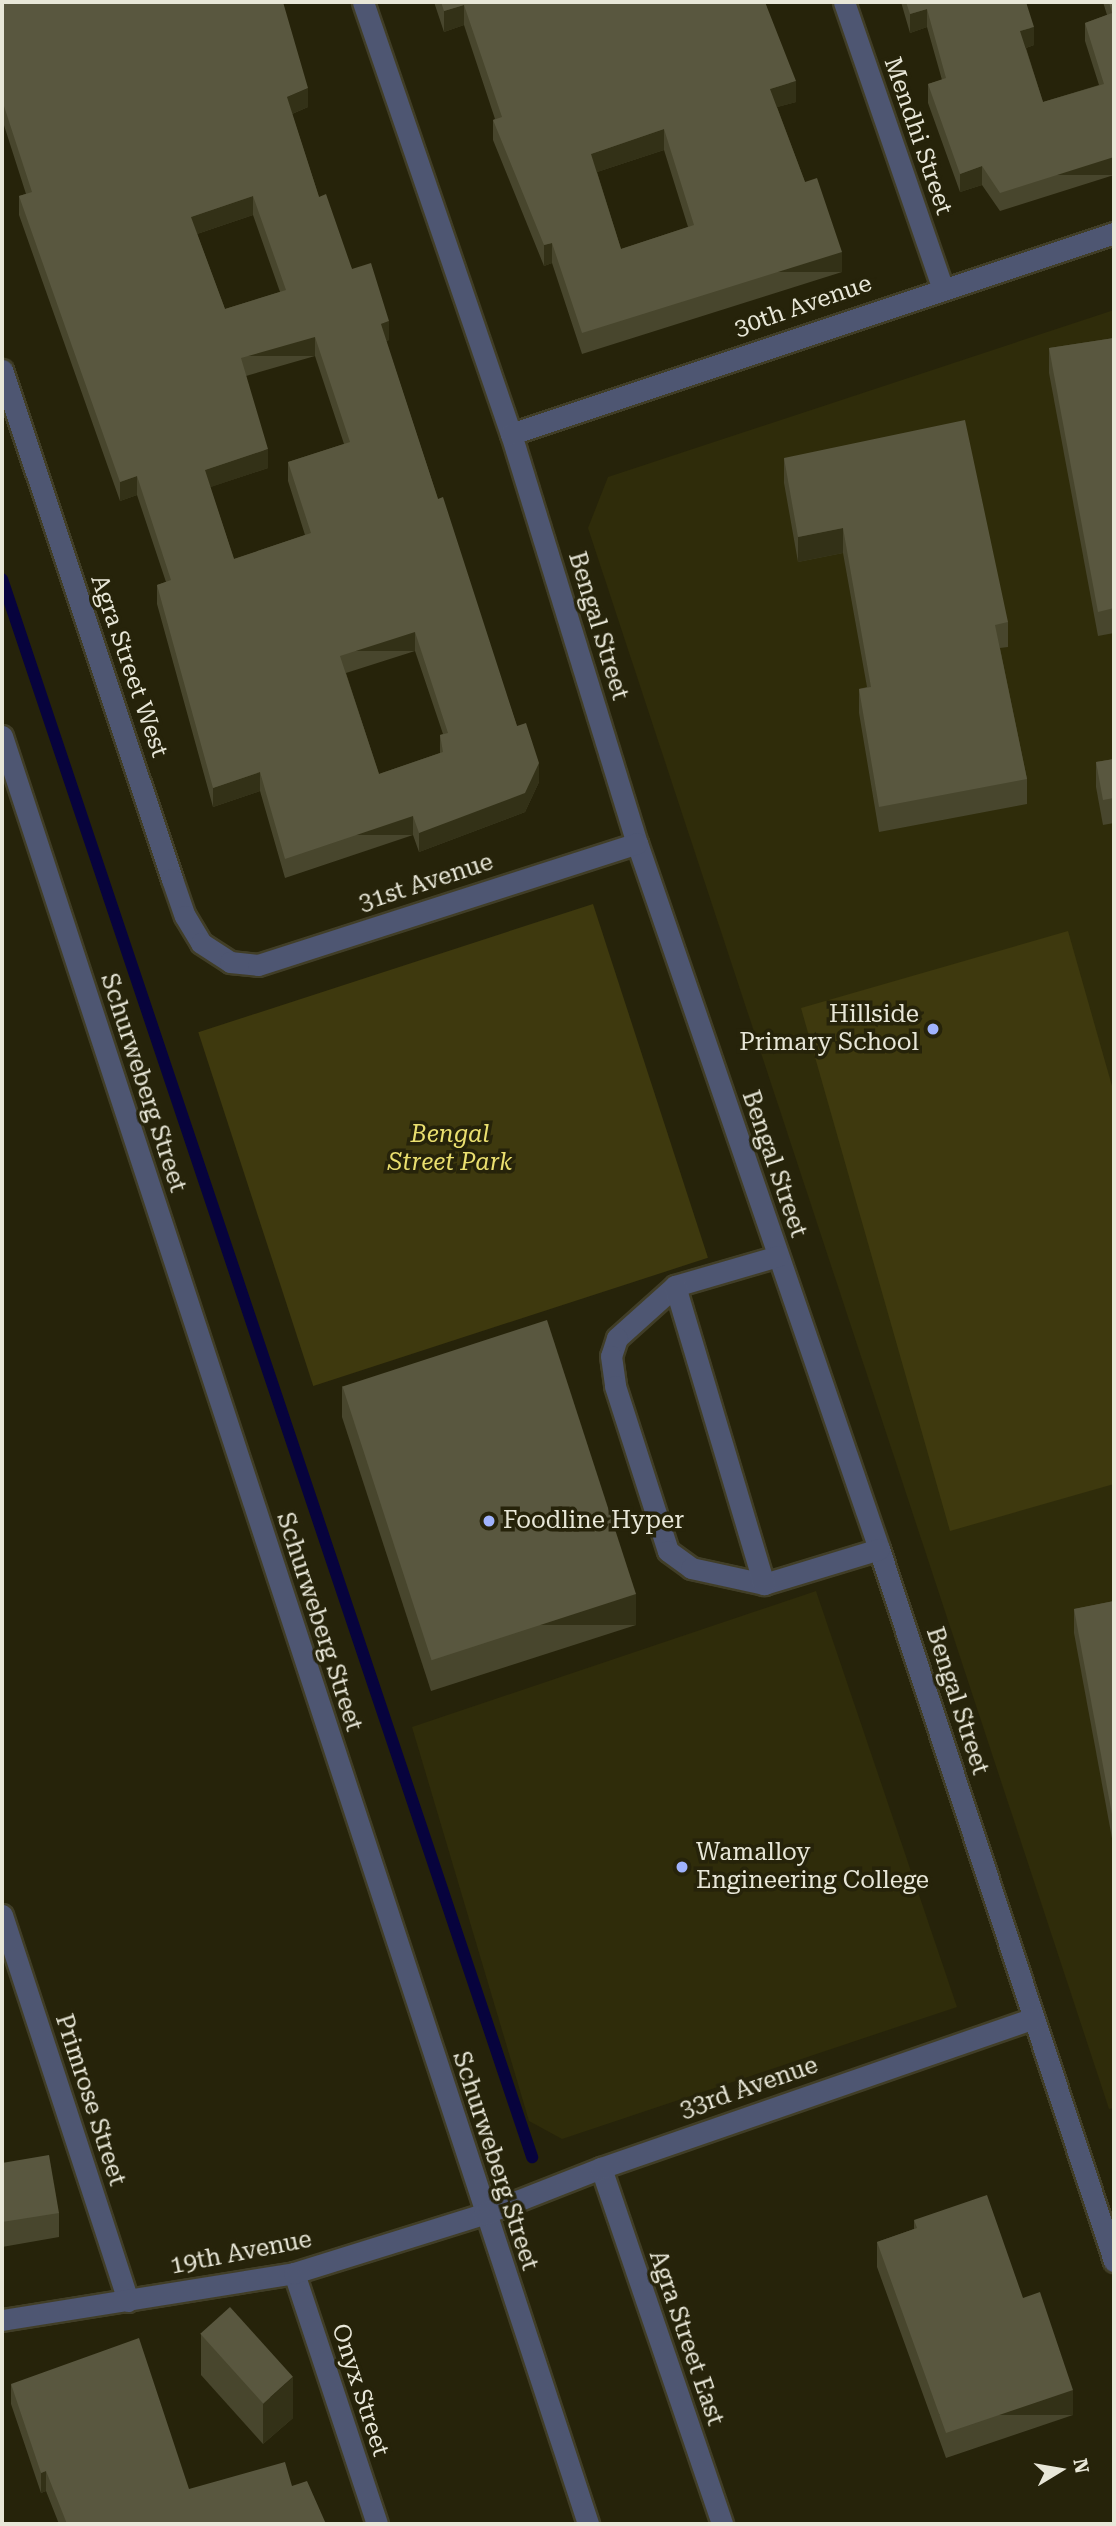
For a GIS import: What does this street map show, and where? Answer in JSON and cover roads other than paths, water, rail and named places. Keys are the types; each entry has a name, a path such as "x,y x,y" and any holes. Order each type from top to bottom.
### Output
{"street":[{"name":"Bengal Street","path":"363,2 511,433 637,843 879,1549 1114,2261"},
{"name":"Mendhi Street","path":"844,2 942,287"},
{"name":"30th Avenue","path":"511,433 942,287 1114,233"},
{"name":"Agra Street West","path":"2,370 185,916 201,943 230,962"},
{"name":"Schurweberg Street","path":"2,736 484,2214 588,2524"},
{"name":"31st Avenue","path":"230,962 258,965 637,843"},
{"path":"778,1256 675,1286 617,1338 611,1356 615,1386 668,1551 691,1568 764,1584 879,1549"},
{"path":"675,1286 764,1584"},
{"name":"Primrose Street","path":"2,1915 128,2301"},
{"name":"33rd Avenue","path":"484,2214 601,2168 1033,2018"},
{"name":"Agra Street East","path":"601,2168 722,2524"},
{"name":"19th Avenue","path":"2,2320 293,2273 484,2214"},
{"name":"Onyx Street","path":"293,2273 377,2524"}],"waterway":[{"path":"2,579 532,2157"}],"place":[{"name":"Hillside Primary School","path":"933,1029"},
{"name":"Foodline Hyper","path":"489,1521"},
{"name":"Wamalloy Engineering College","path":"682,1867"}],"park label":[{"name":"Bengal Street Park","path":"450,1149"}]}
